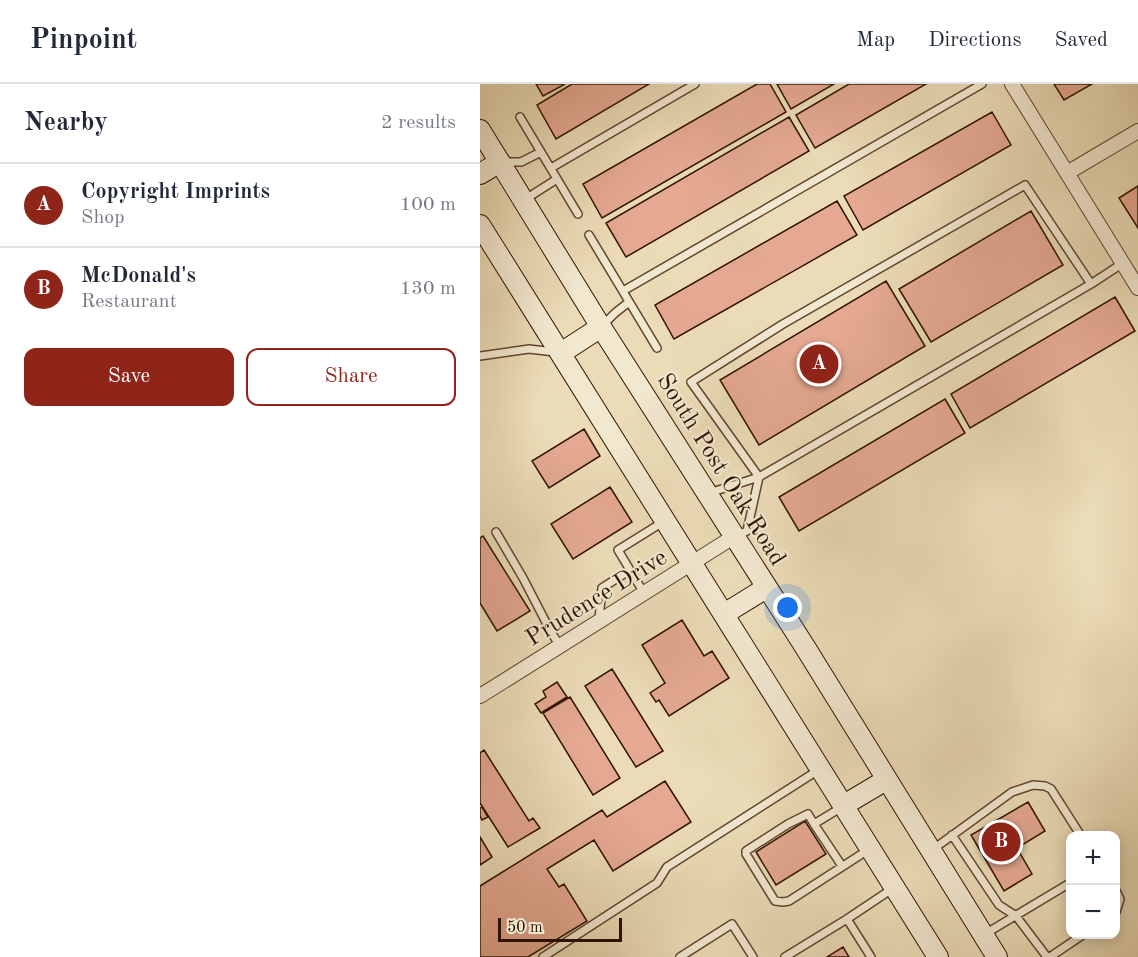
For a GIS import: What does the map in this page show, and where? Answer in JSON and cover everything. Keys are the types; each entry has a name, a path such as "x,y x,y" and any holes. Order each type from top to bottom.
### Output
{"main road":[{"name":"South Post Oak Road","path":"480,130 997,957"},
{"path":"480,174 500,162"},
{"path":"480,225 938,957"},
{"path":"561,353 602,327"},
{"path":"724,614 766,588"},
{"path":"844,806 886,780"}],"street":[{"path":"1012,84 1138,288"},
{"path":"1067,173 1138,132"},
{"name":"Prudence Drive","path":"480,696 735,536"}],"lane":[{"path":"550,168 695,84"},
{"path":"622,291 982,84"},
{"path":"519,117 578,214"},
{"path":"500,162 520,162 541,152"},
{"path":"524,200 557,179"},
{"path":"735,536 747,531 759,477 691,382 793,318 1025,185 1091,284"},
{"path":"589,235 657,348"},
{"path":"707,494 759,477 1091,284 1123,263"},
{"path":"602,327 629,302"},
{"path":"480,356 529,349 561,353"},
{"path":"644,593 618,550 666,520"},
{"path":"496,532 560,646"},
{"path":"599,621 602,588 630,570"},
{"path":"543,957 657,883 668,867 820,769"},
{"path":"930,851 1012,792 1034,785 1051,789 1078,831"},
{"path":"814,824 844,806"},
{"path":"842,866 808,814 746,852 775,901 783,902 789,901 870,848"},
{"path":"952,835 999,905 1016,916 1049,957 1076,939"},
{"path":"983,935 1068,885"},
{"path":"785,957 894,888"},
{"path":"847,919 871,957"},
{"path":"680,957 732,924 753,957"}],"building":[{"path":"536,84 565,84 543,96"},
{"path":"572,84 649,84 556,139 537,105"},
{"path":"757,84 770,84 786,112 602,218 583,184"},
{"path":"777,84 834,84 791,109"},
{"path":"849,84 926,84 815,148 796,115"},
{"path":"1054,84 1092,84 1064,100"},
{"path":"992,112 1011,145 863,230 844,196"},
{"path":"789,117 809,151 626,257 606,223"},
{"path":"1138,186 1138,228 1119,198"},
{"path":"837,201 857,235 674,339 655,305"},
{"path":"1031,211 1063,265 931,342 899,289"},
{"path":"886,281 925,346 759,445 720,380"},
{"path":"1115,297 1135,331 970,428 951,394"},
{"path":"945,399 965,433 799,531 779,497"},
{"path":"584,429 600,456 549,488 532,461"},
{"path":"610,487 632,522 573,559 551,524"},
{"path":"483,536 530,611 497,631 480,603 480,538"},
{"path":"682,620 704,656 712,651 729,678 669,716 659,700 656,702 650,693 665,683 642,645"},
{"path":"612,669 663,751 636,767 585,686"},
{"path":"557,682 567,697 541,713 535,704 546,697 543,691"},
{"path":"570,697 620,778 593,795 543,713"},
{"path":"484,750 529,821 533,818 540,828 508,847 480,803 480,753"},
{"path":"665,781 691,822 613,871 594,840 547,869 559,887 564,884 587,921 528,957 480,957 480,886 602,810 607,817"},
{"path":"1028,802 1045,831 1017,848 1032,874 1004,891 971,835"},
{"path":"482,807 488,817 482,820 480,808"},
{"path":"805,821 826,854 776,885 756,852"},
{"path":"480,837 492,857 480,865"},
{"path":"843,947 849,957 827,957"}],"place":[{"name":"Copyright Imprints","path":"819,364"},
{"name":"McDonald's","path":"1001,842"}]}
